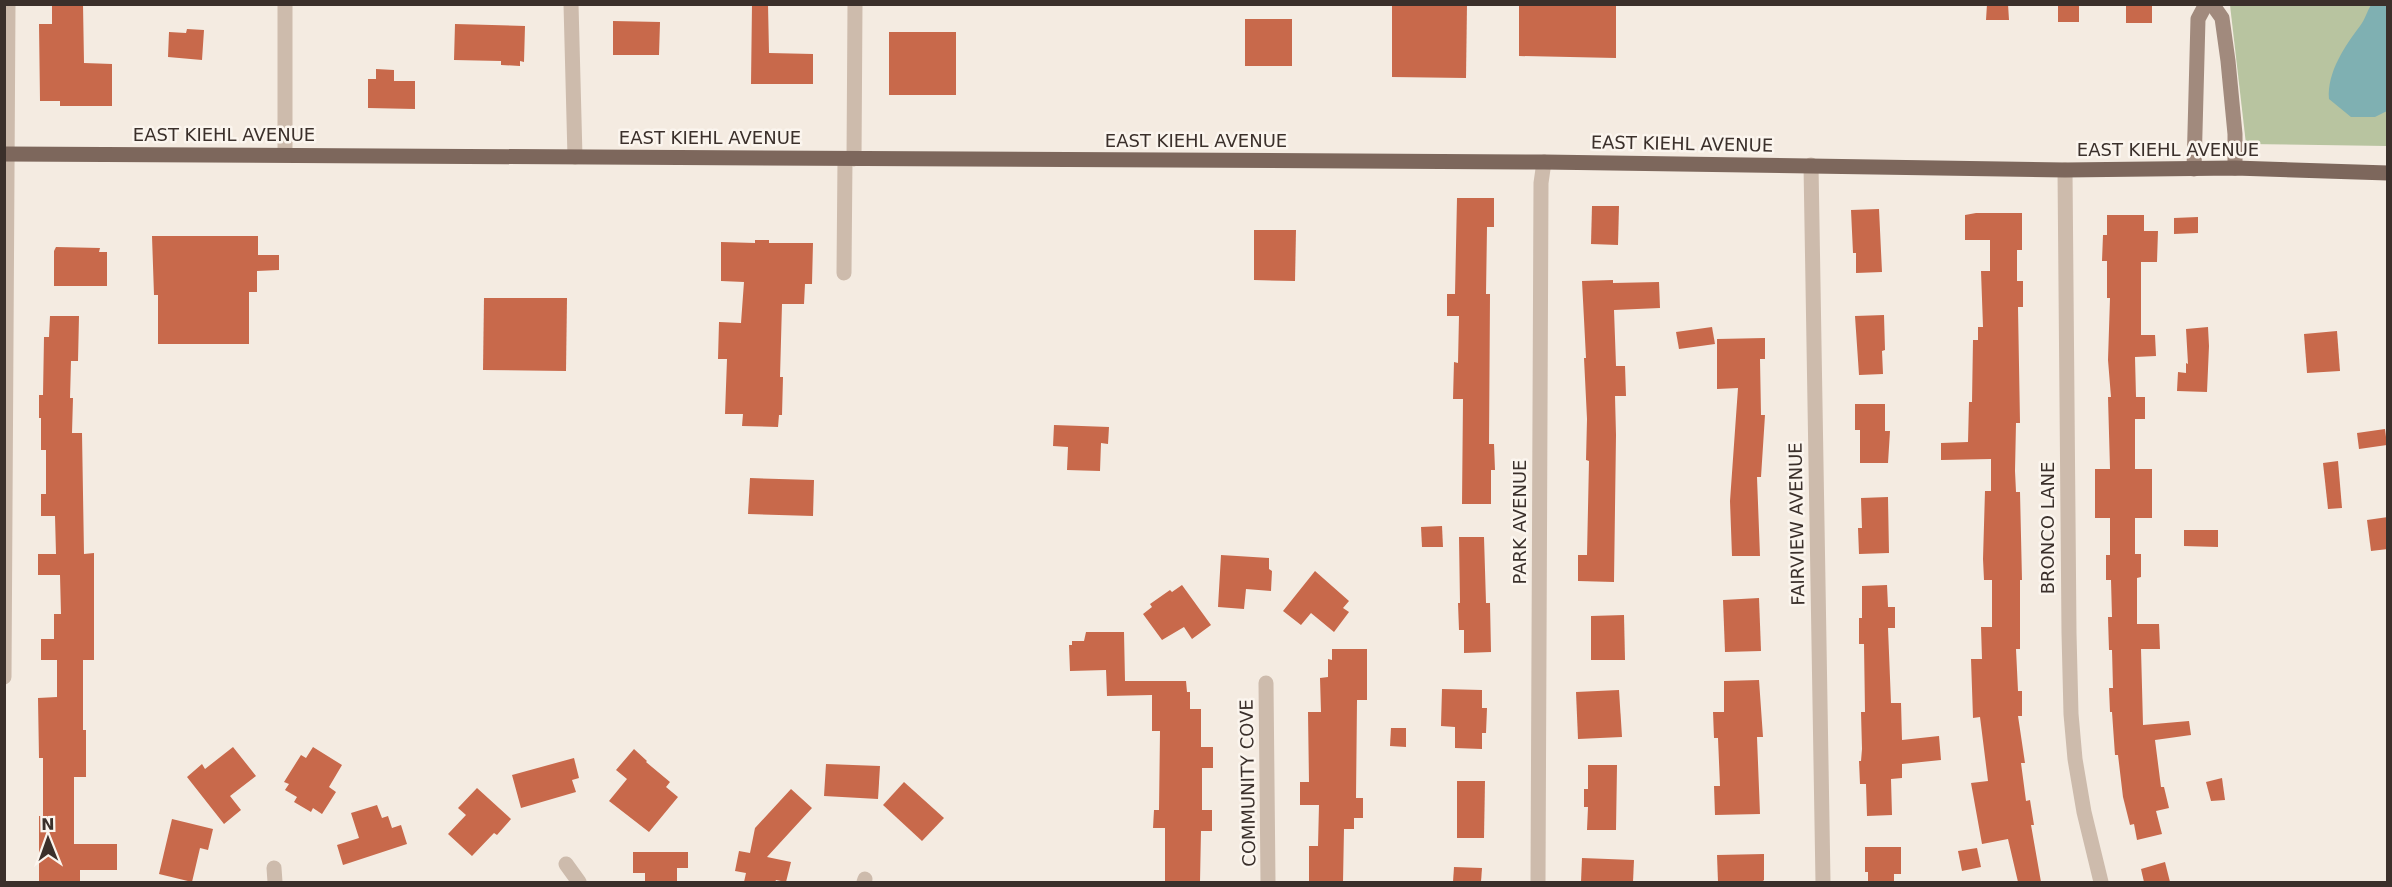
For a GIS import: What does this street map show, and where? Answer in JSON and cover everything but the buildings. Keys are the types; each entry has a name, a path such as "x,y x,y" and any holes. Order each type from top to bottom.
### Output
{"main road":[{"name":"EAST KIEHL AVENUE","path":"5,154 1544,162 2065,170 2235,168 2388,173"}],"street":[{"path":"4,677 5,154 8,4"},
{"path":"285,4 285,154"},
{"path":"571,4 575,157"},
{"path":"844,273 855,4"},
{"path":"2194,169 2198,19 2206,4"},
{"path":"2212,4 2222,18 2235,134 2235,168"},
{"name":"PARK AVENUE","path":"1538,882 1541,183 1544,162"},
{"name":"FAIRVIEW AVENUE","path":"1811,165 1823,882"},
{"name":"BRONCO LANE","path":"2065,170 2068,633 2071,714 2080,790 2101,882"},
{"name":"COMMUNITY COVE","path":"1266,683 1268,882"},
{"path":"566,864 579,882"}],"green space":[{"path":"2230,5 2387,5 2387,146 2246,144"}],"water":[{"path":"2371,5 2387,5 2387,111 2375,117 2351,117 2329,99 2329,89 2338,60 2362,24"}]}
